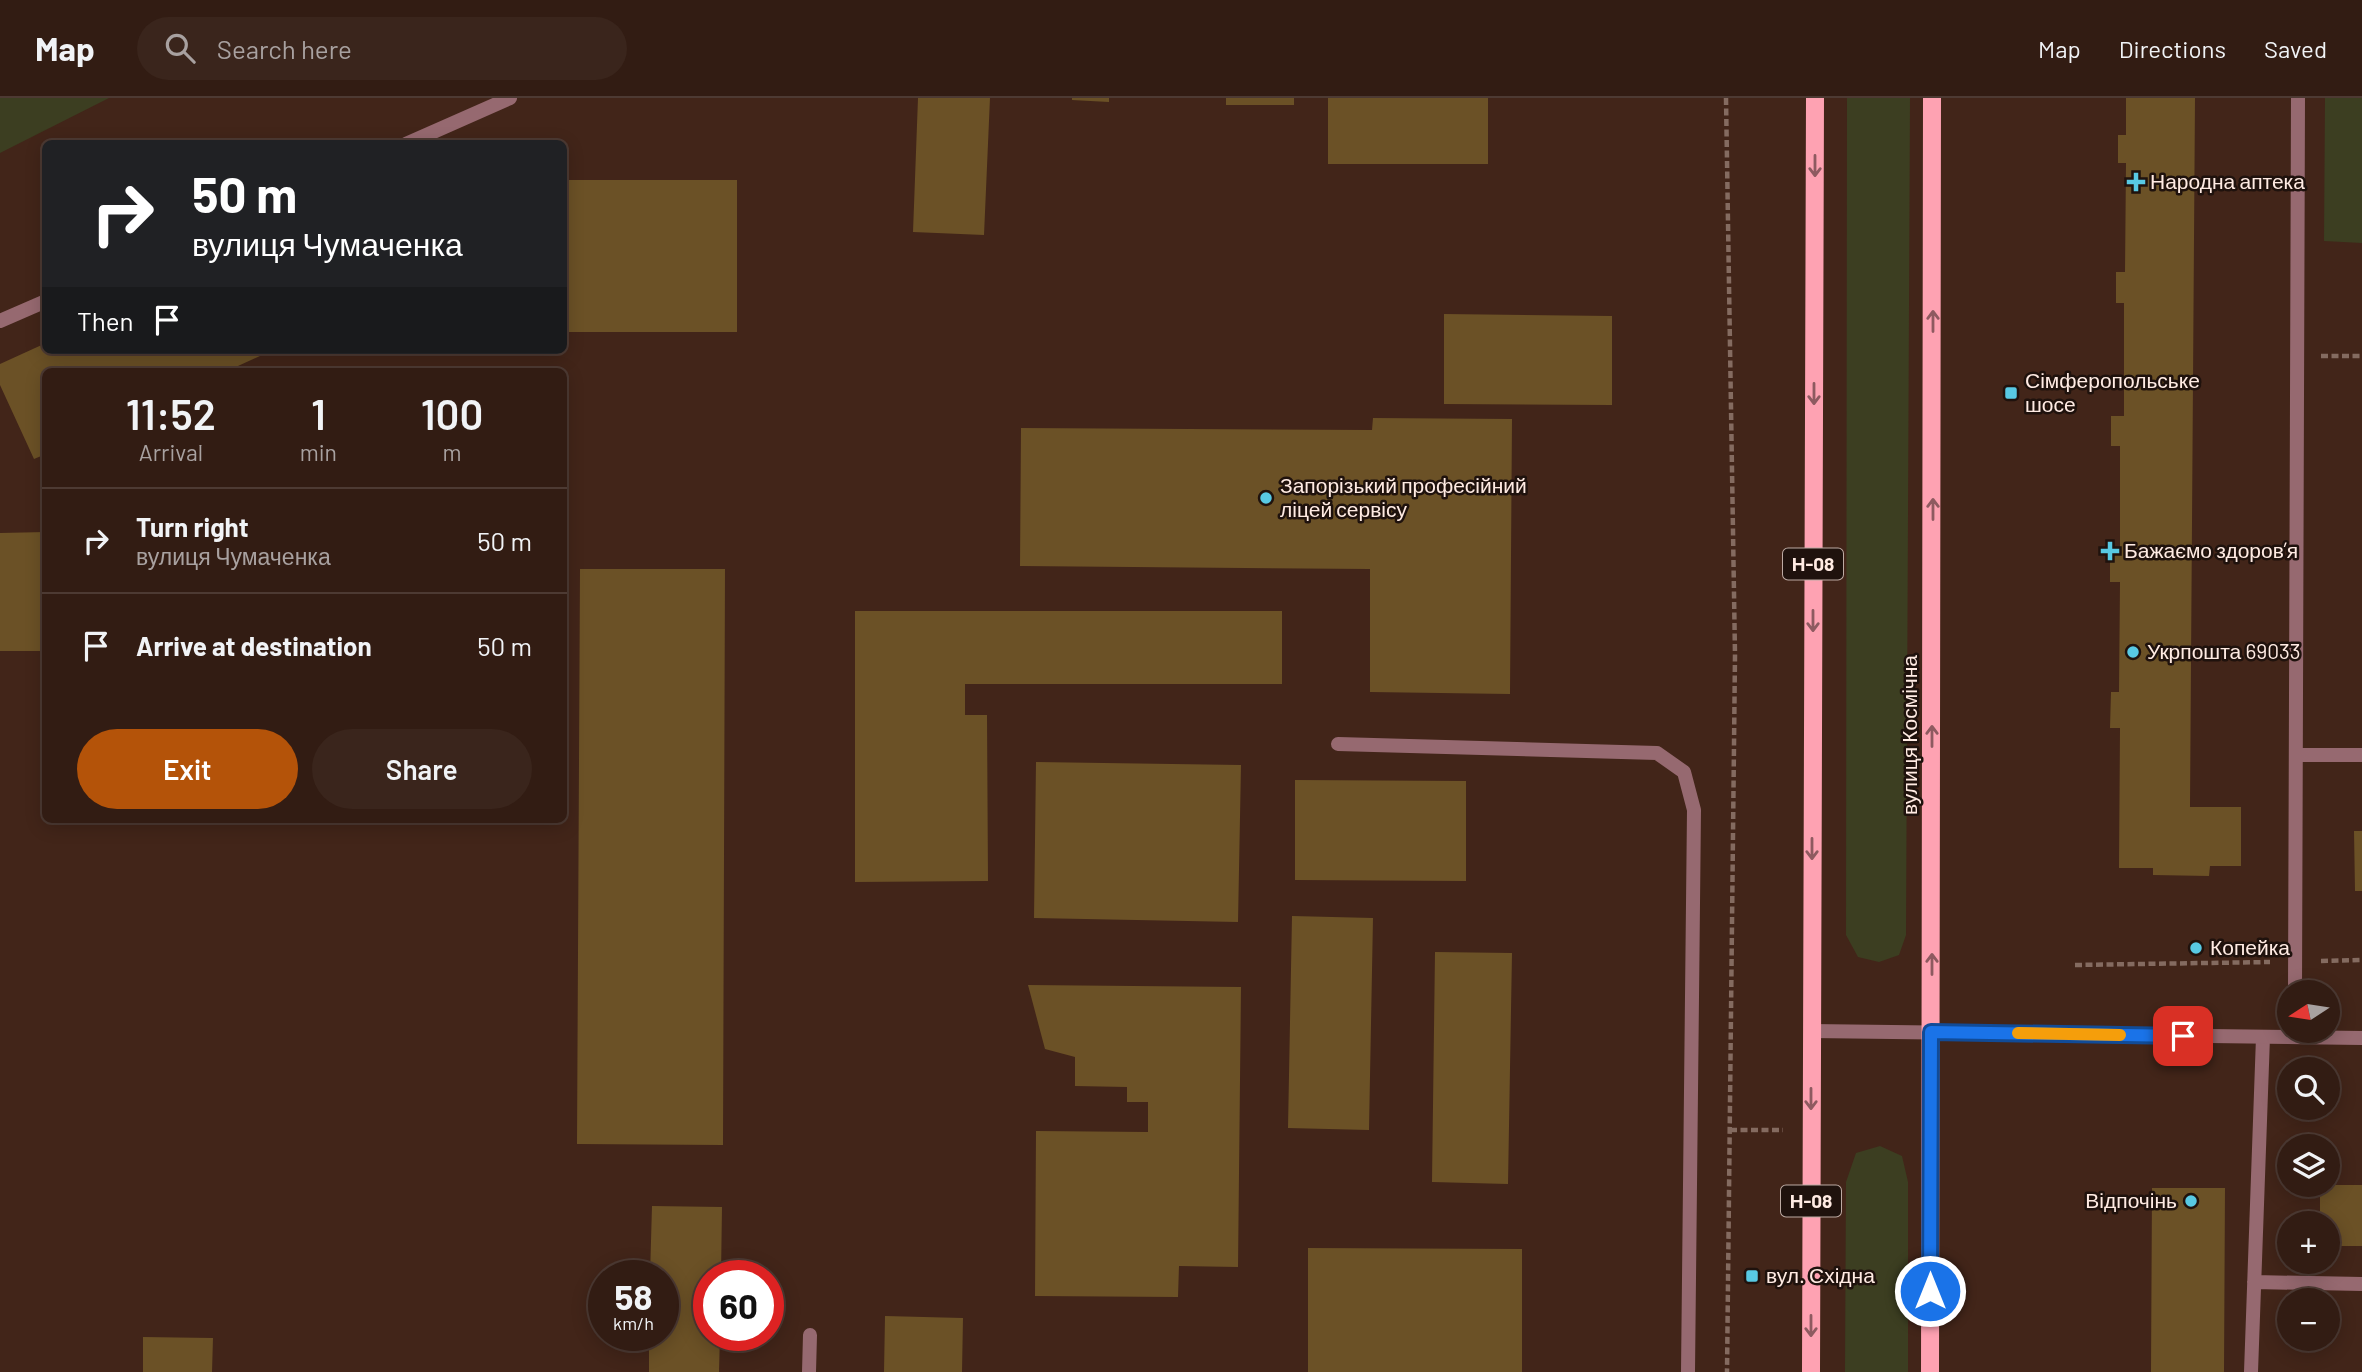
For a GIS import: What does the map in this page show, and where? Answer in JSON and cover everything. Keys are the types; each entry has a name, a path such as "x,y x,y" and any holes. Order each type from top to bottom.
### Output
{"main road":[{"name":"Н-08","path":"1811,1372 1815,98"},
{"name":"вулиця Космічна","path":"1930,1372 1933,98"}],"street":[{"path":"415,140 510,98"},
{"path":"2294,980 2298,98"},
{"path":"0,321 42,303"},
{"path":"1338,744 1657,753 1684,772 1694,810 1688,1372"},
{"path":"2296,755 2362,755"},
{"path":"1811,1031 2277,1036"},
{"path":"2251,1372 2263,1037"},
{"path":"2340,1037 2362,1038"},
{"path":"2254,1282 2362,1284"},
{"path":"809,1372 810,1335"}],"path":[{"path":"1726,98 1735,655 1727,1372"},
{"path":"2297,356 2362,356"},
{"path":"2075,965 2362,960"},
{"path":"1730,1130 1783,1130"}],"green space":[{"path":"0,98 109,98 0,153"},
{"path":"1847,98 1910,98 1906,935 1899,955 1879,962 1858,957 1846,935"},
{"path":"2325,98 2362,98 2362,243 2324,241"},
{"path":"1880,1146 1902,1156 1908,1182 1908,1372 1845,1372 1846,1182 1856,1153"}],"building":[{"path":"918,98 990,98 984,235 913,232"},
{"path":"1109,98 1109,102 1072,100"},
{"path":"1226,98 1294,98 1294,105 1226,105"},
{"path":"1328,98 1488,98 1488,164 1328,164"},
{"path":"2126,98 2195,98 2190,807 2241,807 2241,866 2210,866 2209,876 2153,875 2153,868 2119,868 2120,728 2110,728 2111,692 2119,692 2120,582 2110,582 2110,551 2120,551 2120,446 2111,446 2111,416 2124,416 2124,303 2116,303 2116,272 2125,272 2126,163 2118,163 2118,135 2126,135"},
{"path":"567,180 737,180 737,332 567,332"},
{"path":"1444,314 1612,316 1612,405 1444,404"},
{"path":"42,345 42,354 264,354 234,368 42,368 42,456 34,459 0,385 0,364"},
{"name":"Запорізький професійний ліцей сервісу","path":"1373,418 1512,419 1510,694 1370,692 1370,569 1020,566 1021,428 1372,430"},
{"path":"42,532 42,651 0,651 0,533"},
{"path":"580,569 725,569 723,1145 577,1144"},
{"path":"855,611 1282,611 1282,684 965,684 965,715 987,715 988,881 855,882"},
{"path":"1036,762 1241,765 1238,922 1034,918"},
{"path":"1295,780 1466,781 1466,881 1295,880"},
{"path":"2354,831 2362,831 2362,891 2355,891"},
{"path":"1292,916 1373,918 1369,1130 1288,1128"},
{"path":"1435,952 1512,953 1508,1184 1432,1182"},
{"path":"1028,985 1241,987 1238,1267 1179,1266 1178,1297 1035,1296 1036,1131 1148,1132 1148,1102 1127,1102 1127,1087 1075,1086 1075,1057 1045,1049"},
{"path":"2340,1185 2362,1185 2362,1246 2340,1246 2340,1211 2320,1211 2320,1197 2340,1197"},
{"path":"2152,1188 2225,1188 2224,1372 2151,1372"},
{"path":"652,1206 722,1207 721,1260 693,1260 693,1351 720,1351 719,1372 649,1372 649,1351 679,1351 679,1260 650,1260"},
{"path":"1308,1248 1522,1249 1522,1372 1308,1372"},
{"path":"885,1316 963,1318 962,1372 884,1372"},
{"path":"143,1337 213,1338 212,1372 143,1372"}],"slow traffic":[{"path":"2018,1033 2120,1035"}],"place":[{"name":"Народна аптека","path":"2136,182"},
{"name":"Сімферопольське шосе","path":"2011,393"},
{"name":"Запорізький професійний ліцей сервісу","path":"1266,498"},
{"name":"Бажаємо здоровʼя","path":"2110,551"},
{"name":"Укрпошта 69033","path":"2133,652"},
{"name":"Копейка","path":"2196,948"},
{"name":"Відпочінь","path":"2191,1201"},
{"name":"вул. Східна","path":"1752,1276"}],"route":[{"path":"1930,1291 1931,1032 2183,1036"}]}
